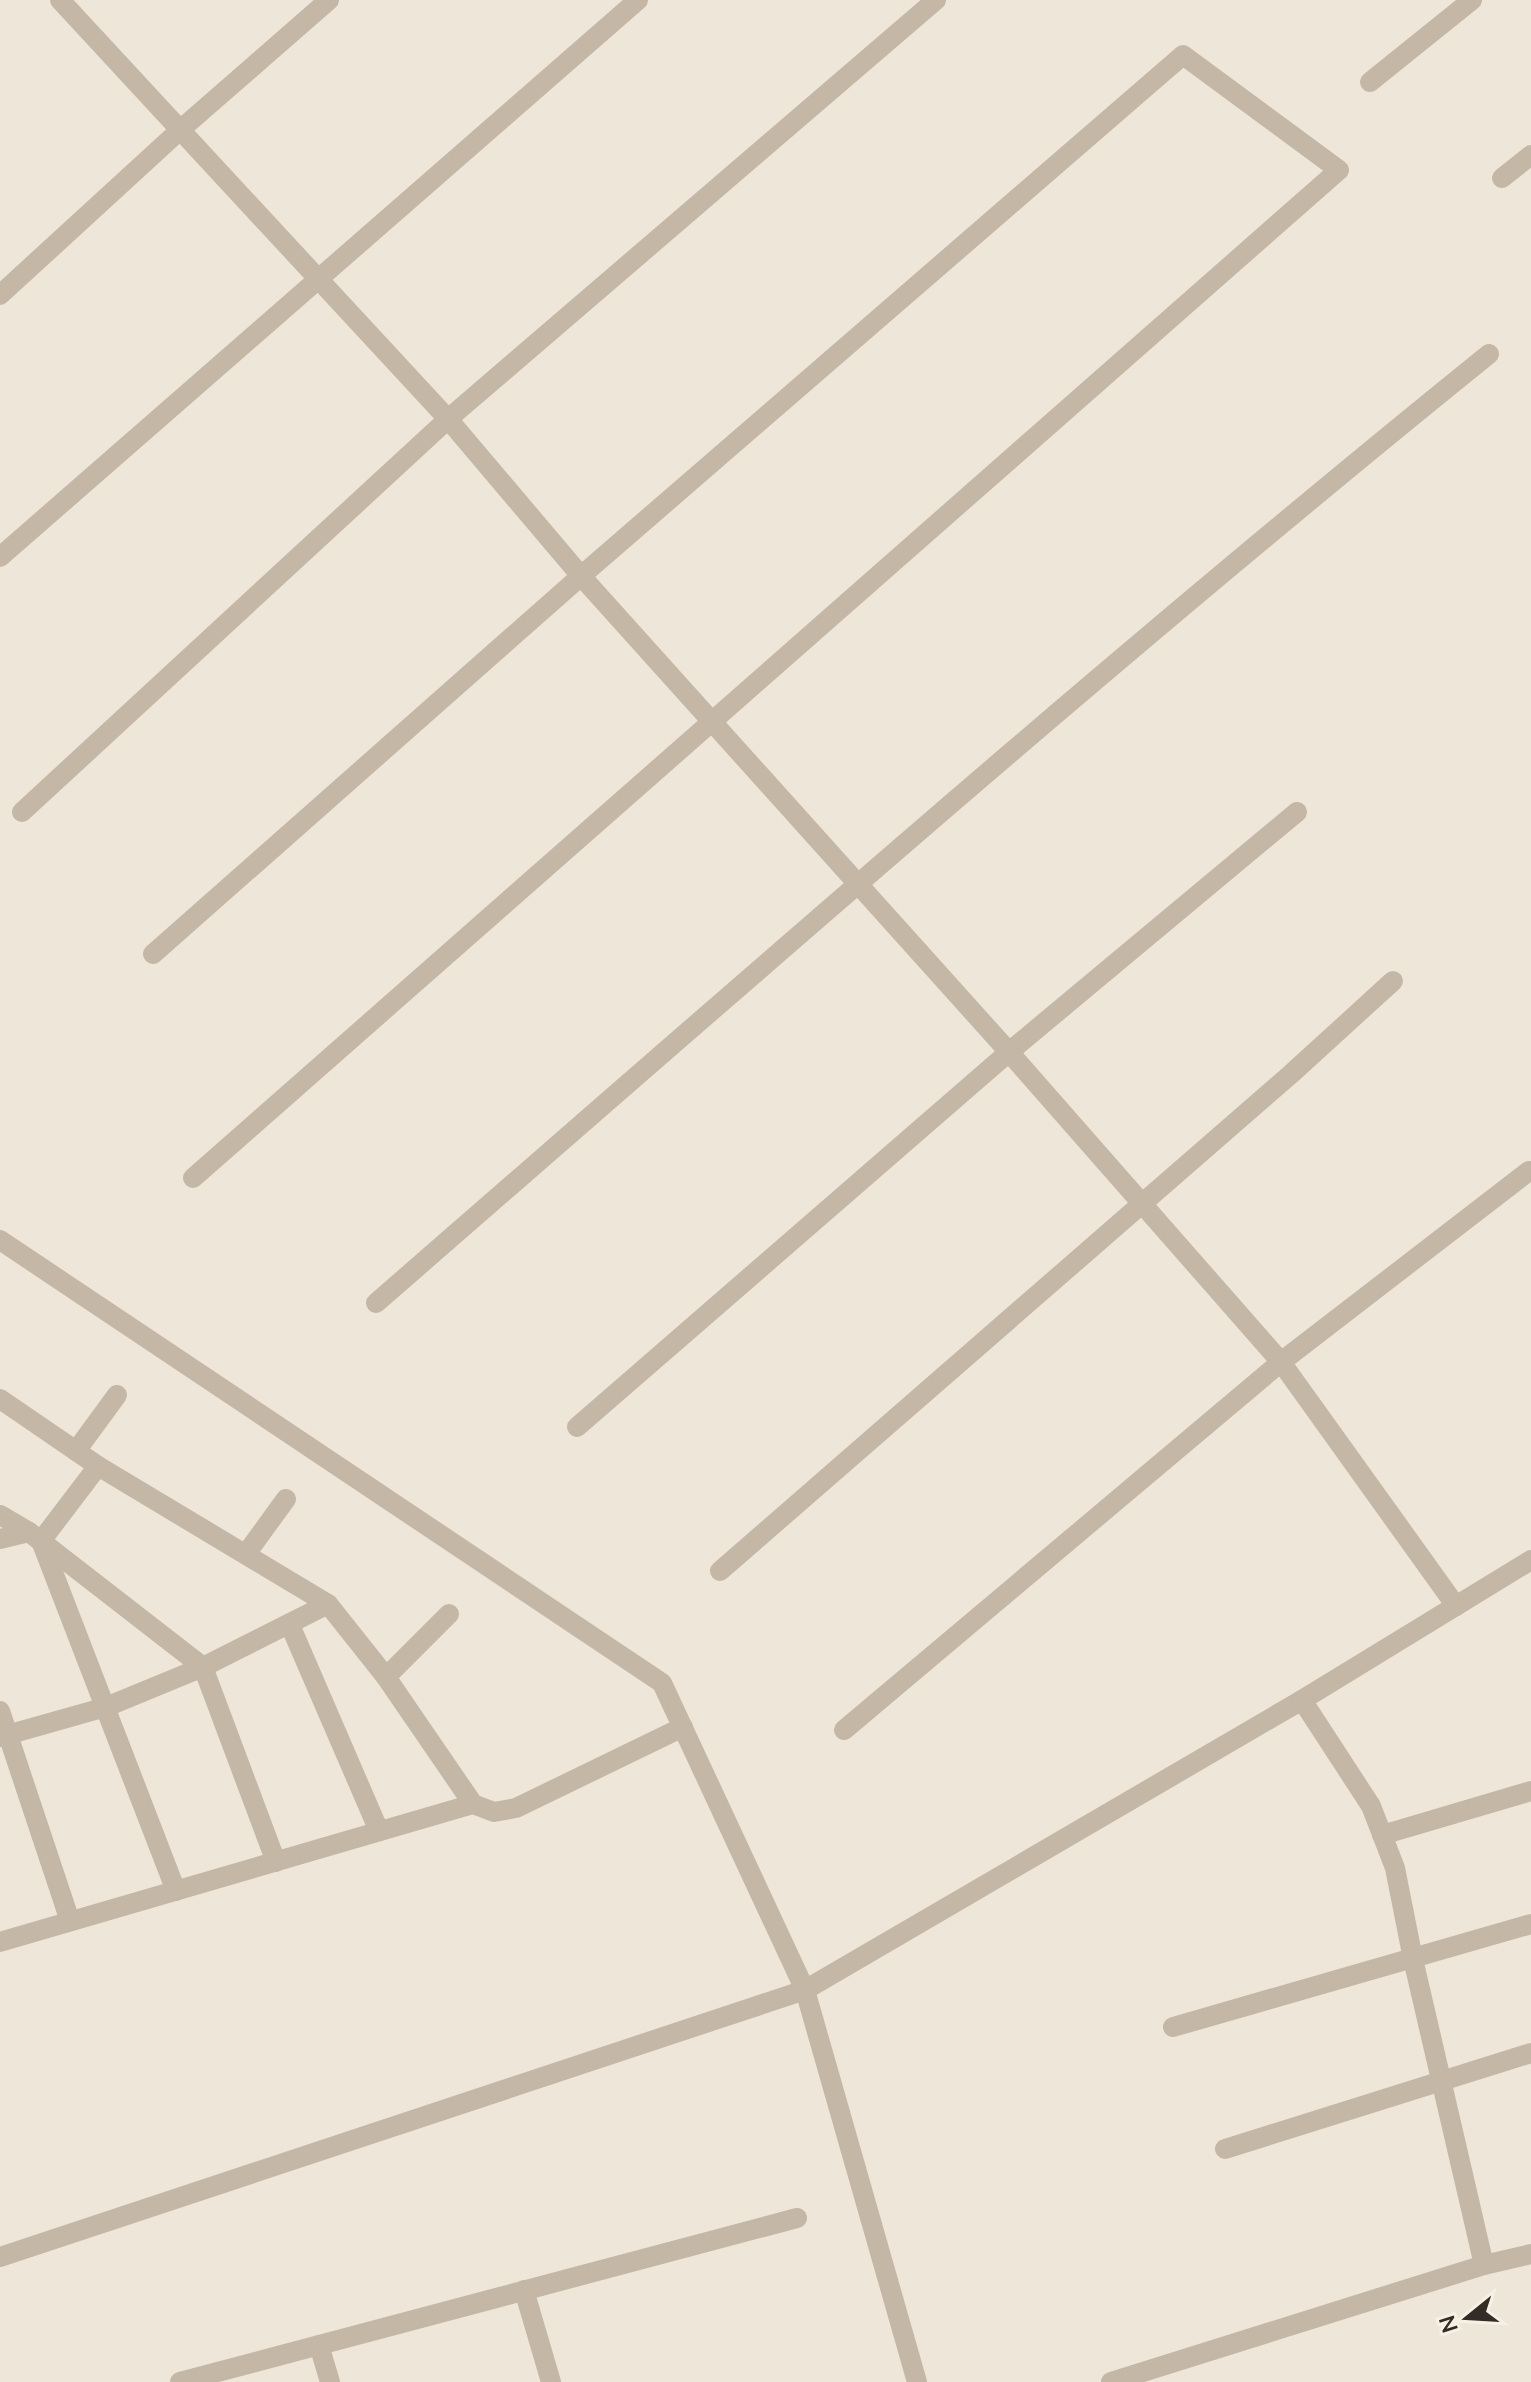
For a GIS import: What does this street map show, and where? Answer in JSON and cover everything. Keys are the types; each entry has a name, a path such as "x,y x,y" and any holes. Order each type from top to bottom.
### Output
{"street":[{"path":"60,0 448,419 581,576 1009,1052 1281,1362 1456,1606"},
{"path":"0,295 180,130 329,0"},
{"path":"0,557 638,0"},
{"path":"22,812 448,419 936,0"},
{"path":"1370,82 1472,0"},
{"path":"153,954 581,576 1183,55 1339,170 193,1178"},
{"path":"1502,178 1531,155"},
{"path":"376,1303 857,883 1336,477 1489,354"},
{"path":"577,1427 1009,1052 1297,812"},
{"path":"720,1571 1291,1074 1393,981"},
{"path":"844,1730 1281,1362 1529,1171"},
{"path":"0,1240 662,1683 805,1990 917,2382"},
{"path":"76,1451 117,1395"},
{"path":"0,1399 98,1466 328,1604 386,1677 473,1804 494,1812 516,1808 683,1727"},
{"path":"0,1539 35,1537 98,1466"},
{"path":"246,1554 286,1499"},
{"path":"0,1515 35,1537 203,1667 276,1862"},
{"path":"35,1537 106,1707 176,1891"},
{"path":"0,2257 805,1990 1302,1700 1531,1560"},
{"path":"4,1736 106,1707 203,1667 328,1604"},
{"path":"386,1677 449,1614"},
{"path":"290,1625 379,1831"},
{"path":"1302,1700 1371,1806 1395,1868 1440,2081 1484,2265"},
{"path":"0,1711 4,1736 70,1921"},
{"path":"1382,1835 1531,1791"},
{"path":"0,1942 473,1804"},
{"path":"1173,2027 1531,1924"},
{"path":"1225,2149 1531,2053"},
{"path":"180,2382 234,2375 319,2345 797,2218"},
{"path":"1114,2381 1484,2265 1531,2254"},
{"path":"524,2290 551,2382"},
{"path":"319,2345 330,2382"}]}
